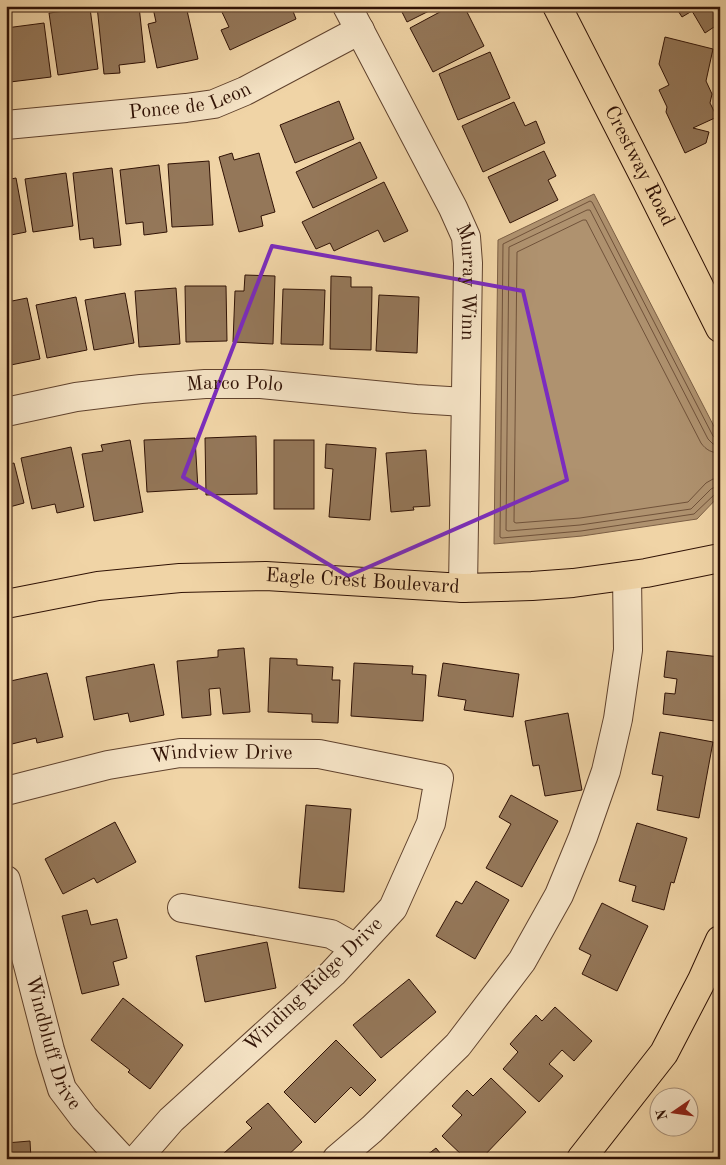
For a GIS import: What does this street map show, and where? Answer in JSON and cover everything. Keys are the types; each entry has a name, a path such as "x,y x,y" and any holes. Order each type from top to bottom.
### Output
{"main road":[{"name":"Crestway Road","path":"557,6 720,328"},
{"name":"Eagle Crest Boulevard","path":"6,604 98,586 180,578 266,576 463,588 532,586 573,583 646,573 718,558"},
{"path":"581,1159 664,1054 720,940"}],"street":[{"name":"Murray Winn","path":"347,6 453,208 466,237 468,263 463,588"},
{"name":"Ponce de Leon","path":"6,125 214,104 245,91 360,30"},
{"name":"Marco Polo","path":"6,412 76,397 205,384 261,384 465,402"},
{"path":"337,1159 372,1129 458,1045 522,961 559,895 583,837 606,771 618,720 628,650 626,576"},
{"name":"Windview Drive","path":"6,790 108,765 180,753 319,754 439,778"},
{"name":"Winding Ridge Drive","path":"137,1159 171,1120 333,973 393,908 431,823 439,778"},
{"name":"Windbluff Drive","path":"6,880 62,1089 84,1118 122,1159"},
{"path":"182,908 331,934 356,948"}],"highlighted area":[{"path":"272,246 523,291 567,480 348,576 183,477"}],"water":[{"path":"594,194 720,438 720,495 697,519 582,536 494,544 498,240"}],"building":[{"path":"97,6 139,6 145,62 119,65 120,73 104,74"},
{"path":"186,6 198,59 157,68 148,24 156,22 153,8"},
{"path":"228,6 291,6 296,19 230,50 221,30 229,27 221,10"},
{"path":"399,6 439,6 407,22"},
{"path":"451,6 464,6 484,46 433,72 410,28"},
{"path":"675,6 720,6 720,23 705,33 692,11 682,17"},
{"path":"90,8 98,69 58,75 49,13"},
{"path":"44,23 51,77 10,82 6,53 6,28"},
{"path":"665,37 713,49 706,81 712,94 710,103 717,117 693,128 709,132 706,143 685,153 666,112 667,107 659,90 669,85 659,64"},
{"path":"490,52 510,98 458,120 439,74"},
{"path":"339,101 354,139 295,163 280,125"},
{"path":"514,102 525,126 536,121 545,143 483,172 462,126"},
{"path":"360,142 377,178 313,208 296,172"},
{"path":"544,151 556,176 548,180 558,200 510,223 488,177"},
{"path":"232,153 234,160 259,153 275,212 261,216 263,226 239,232 219,157"},
{"path":"209,161 213,225 172,227 168,164"},
{"path":"159,165 167,232 144,235 143,222 126,224 120,170"},
{"path":"112,168 121,245 94,248 93,238 80,240 73,173"},
{"path":"66,173 73,226 33,232 25,179"},
{"path":"16,178 26,232 6,236 6,180"},
{"path":"384,182 408,231 384,242 378,230 334,251 330,243 316,249 302,222"},
{"path":"245,275 275,276 273,344 233,342 235,291 244,291"},
{"path":"331,276 351,277 351,287 372,287 371,350 330,349"},
{"path":"185,286 226,286 227,341 186,342"},
{"path":"176,288 180,344 139,347 135,291"},
{"path":"283,289 325,290 323,345 281,344"},
{"path":"10,291 12,301 27,298 40,359 6,366 6,292"},
{"path":"125,293 134,343 94,350 85,300"},
{"path":"379,295 419,297 417,353 376,351"},
{"path":"76,297 87,350 47,358 36,305"},
{"path":"256,436 257,494 206,495 205,438"},
{"path":"195,438 198,489 147,492 144,440"},
{"path":"130,440 143,512 94,521 82,454 103,451 101,445"},
{"path":"274,440 314,440 314,509 274,509"},
{"path":"326,444 376,448 370,520 329,517 333,469 325,468"},
{"path":"71,447 84,507 57,513 55,504 32,509 21,458"},
{"path":"426,450 430,506 413,507 414,510 391,512 386,453"},
{"path":"14,463 24,503 6,508 6,465"},
{"path":"244,648 250,712 223,714 220,688 209,689 211,715 182,718 177,661 218,657 218,650"},
{"path":"667,651 720,657 720,686 715,721 663,714 665,693 675,694 677,679 664,677"},
{"path":"270,658 297,659 297,665 333,667 332,680 340,680 338,723 312,722 312,714 268,712"},
{"path":"354,663 413,666 412,674 426,675 423,721 351,716"},
{"path":"443,663 519,674 513,717 464,710 466,700 438,696"},
{"path":"154,664 164,715 130,722 128,713 94,720 86,677"},
{"path":"47,673 63,737 37,743 36,738 8,745 6,737 6,682"},
{"path":"568,713 582,790 545,796 539,765 533,766 525,721"},
{"path":"660,732 713,742 699,818 657,810 663,776 652,774"},
{"path":"511,795 558,821 522,887 486,868 511,824 499,817"},
{"path":"306,805 351,809 344,892 299,888"},
{"path":"115,822 136,862 97,883 94,878 63,894 45,859"},
{"path":"637,823 687,838 674,883 671,882 664,910 632,901 636,886 619,881"},
{"path":"476,881 509,900 475,959 436,936 456,901 462,904"},
{"path":"602,903 648,926 617,991 582,974 591,955 579,949"},
{"path":"87,910 91,925 117,919 127,958 113,962 119,985 82,994 62,916"},
{"path":"267,942 276,988 205,1002 196,956"},
{"path":"409,979 436,1012 381,1058 353,1025"},
{"path":"123,998 183,1045 150,1089 128,1072 130,1070 91,1040"},
{"path":"555,1007 592,1041 574,1061 562,1050 549,1064 563,1076 539,1102 503,1069 518,1052 510,1044 536,1015 542,1021"},
{"path":"336,1040 376,1080 360,1096 351,1087 315,1123 284,1092"},
{"path":"491,1078 526,1112 481,1159 466,1159 442,1136 462,1115 452,1106 467,1090 473,1096"},
{"path":"268,1103 302,1142 284,1159 227,1159 223,1154 252,1128 246,1122"},
{"path":"30,1141 31,1159 6,1159 6,1143"},
{"path":"436,1148 445,1159 422,1159"}]}
